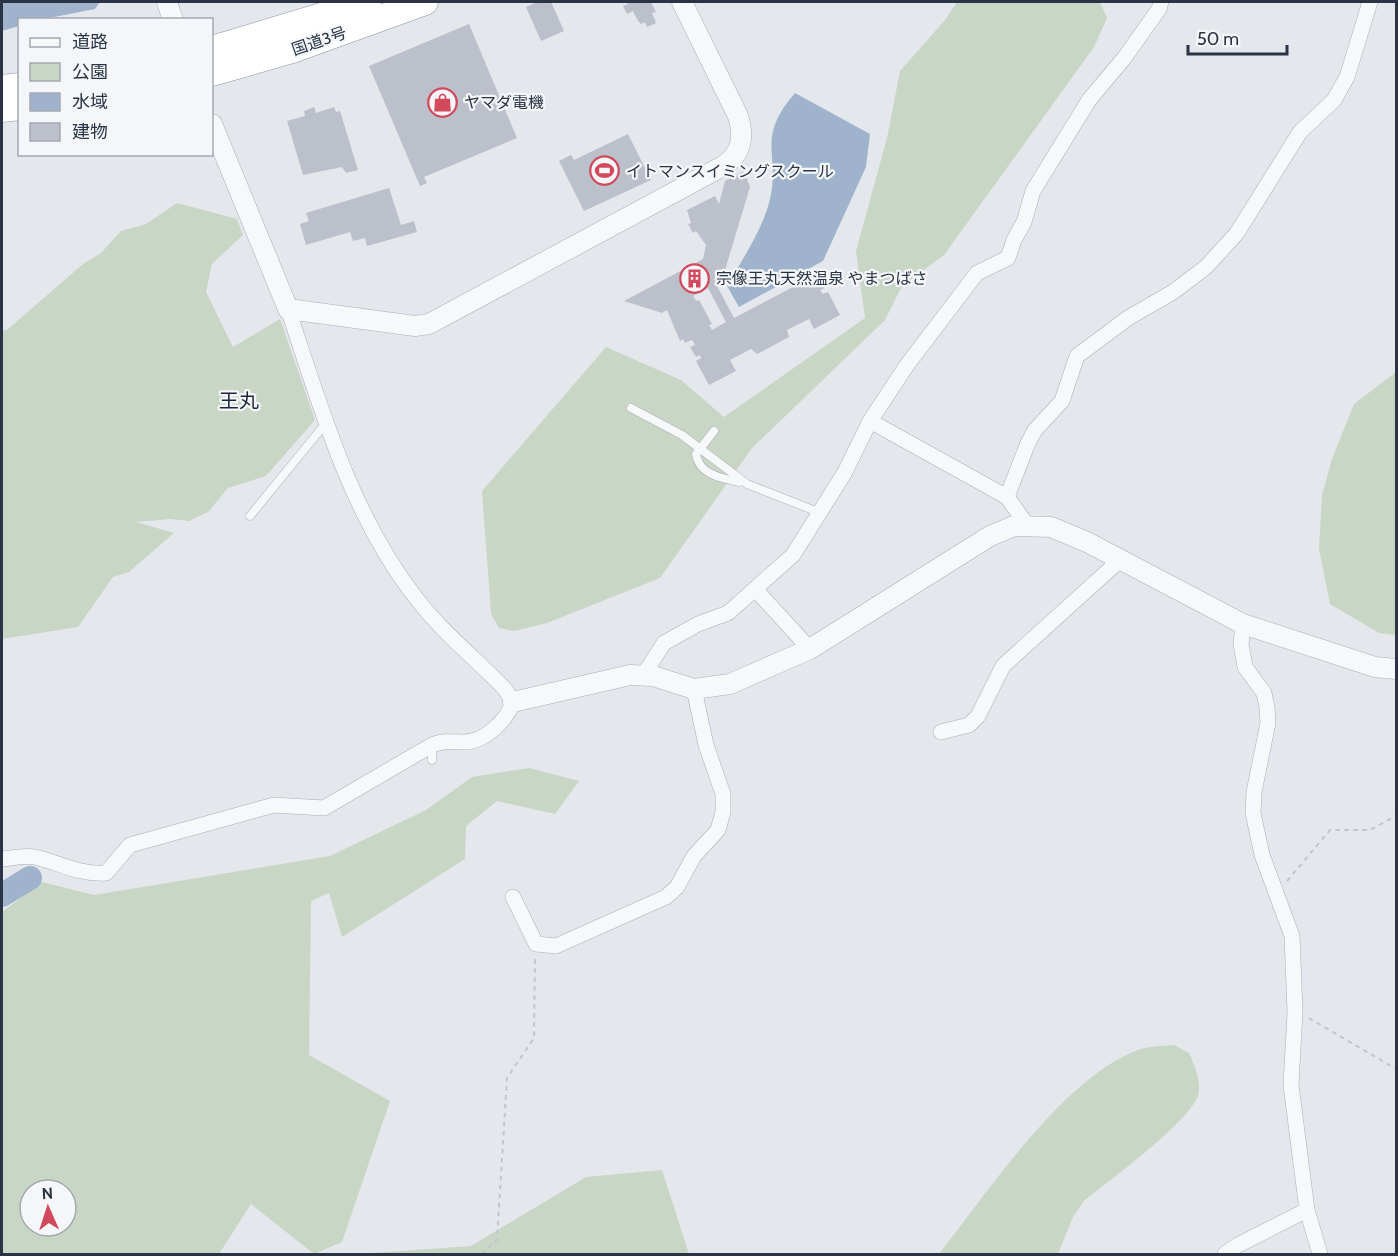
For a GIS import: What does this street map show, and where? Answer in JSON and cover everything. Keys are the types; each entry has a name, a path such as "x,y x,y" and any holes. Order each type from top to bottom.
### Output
{"highway":[{"name":"国道3号","path":"213,49 368,2"},
{"name":"国道3号","path":"213,73 292,50 424,2"},
{"path":"2,88 18,86"},
{"path":"2,109 18,107"}],"street":[{"path":"167,2 172,18"},
{"path":"288,309 415,326 429,324 730,161 742,142 740,123 682,2"},
{"path":"644,674 664,643 698,624 728,613 794,555 818,512 845,472 870,421 906,365 977,273 1008,258 1014,240 1024,222 1033,191 1089,100 1125,57 1159,9 1161,2"},
{"path":"1007,497 1035,430 1062,401 1077,356 1128,318 1197,274 1224,250 1237,233 1300,132 1329,105 1342,84 1355,54 1370,2"},
{"path":"2,859 33,857 82,872 106,873 130,845 274,805 324,808 432,752 444,740 467,743 480,738 509,714 513,702 506,689 416,599 383,550 343,467 288,309 213,126"},
{"path":"870,421 1007,497 1027,525"},
{"path":"513,702 644,674 694,689 730,684 810,649 990,536 1014,526 1027,525 1051,527 1088,542 1243,624 1375,667 1396,669"},
{"path":"941,732 969,725 978,716 1003,666 1120,560"},
{"path":"755,589 810,649"},
{"path":"1243,624 1241,644 1245,667 1264,693 1268,723 1254,792 1255,833 1292,936 1295,1011 1292,1085 1307,1210 1320,1254"},
{"path":"513,897 536,944 556,946 666,897 677,887 694,856 718,830 723,812 723,794 706,745 694,689"},
{"path":"1225,1254 1307,1210"}],"lane":[{"path":"631,408 682,435 747,484"},
{"path":"250,516 326,423"},
{"path":"714,431 696,454 700,468 818,512"}],"path":[{"path":"1277,892 1330,830 1370,830 1396,816"},
{"path":"481,1254 497,1240 507,1078 534,1038 536,944"},
{"path":"1295,1011 1326,1026 1396,1069"}],"green space":[{"path":"957,2 1100,2 1107,18 1094,47 944,255 902,286 885,320 752,448 660,578 547,623 514,631 499,628 491,614 482,491 606,347 681,380 724,417 865,318 856,251 887,138 900,71 945,20"},
{"path":"177,203 237,219 243,235 212,264 206,292 233,347 280,319 315,420 266,476 228,488 208,512 189,521 170,519 136,522 174,533 129,572 113,577 78,627 2,639 2,331 7,330 83,264 101,253 121,231 146,224"},
{"path":"1396,372 1396,635 1379,633 1330,604 1319,549 1322,495 1332,459 1354,404"},
{"path":"529,768 579,781 555,814 497,801 466,826 465,859 342,937 329,893 311,901 309,1055 390,1101 342,1242 314,1254 251,1204 219,1254 2,1254 2,912 42,882 94,895 330,856 426,810 472,777"},
{"path":"1174,1045 1189,1053 1199,1081 1197,1098 1189,1110 1162,1138 1084,1201 1073,1217 1058,1254 939,1254 1029,1139 1082,1085 1110,1064 1138,1050"},
{"path":"662,1170 689,1254 358,1254 471,1246 586,1177"}],"water":[{"path":"2,2 100,2 95,9 49,18 18,18 18,26 2,31"},
{"path":"795,93 870,134 866,167 823,261 739,307 727,286 751,246 766,214 772,187 771,148 775,123"}],"building":[{"path":"537,2 551,2 564,31 541,41 526,7"},
{"path":"627,2 651,2 656,12 652,13 656,23 647,27 645,22 641,24 638,21 633,11 627,14 623,6 628,4"},
{"name":"ヤマダ電機","path":"469,24 517,138 424,177 427,183 420,186 369,66"},
{"path":"314,107 316,113 334,107 336,112 340,111 358,170 346,173 342,167 303,175 287,121 305,116 304,111"},
{"name":"イトマンスイミングスクール","path":"628,134 651,180 584,211 559,161 571,155 574,160"},
{"name":"宗像王丸天然温泉 やまつばさ","path":"744,171 750,187 722,280 716,284 734,318 814,276 815,279 819,277 825,288 820,290 823,294 828,292 840,315 814,329 809,319 787,330 789,337 761,352 757,354 751,349 730,360 736,371 709,385 696,361 701,358 700,355 696,357 690,347 695,345 692,340 685,343 683,339 680,341 667,310 662,313 624,301 703,259 706,245 696,231 693,233 688,224 691,223 687,210 715,196 719,204 725,181","holes":["708,288 726,322 712,330 709,325 712,324 699,300 696,301 693,296"]},
{"path":"389,188 401,225 414,221 417,232 367,246 365,238 353,241 350,232 306,245 300,224 309,221 306,213"}],"waterway":[{"path":"2,895 30,878"}],"place":[{"name":"ヤマダ電機","path":"443,102"},
{"name":"イトマンスイミングスクール","path":"605,171"},
{"name":"宗像王丸天然温泉 やまつばさ","path":"695,278"}],"district":[{"name":"王丸","path":"239,401"}]}
